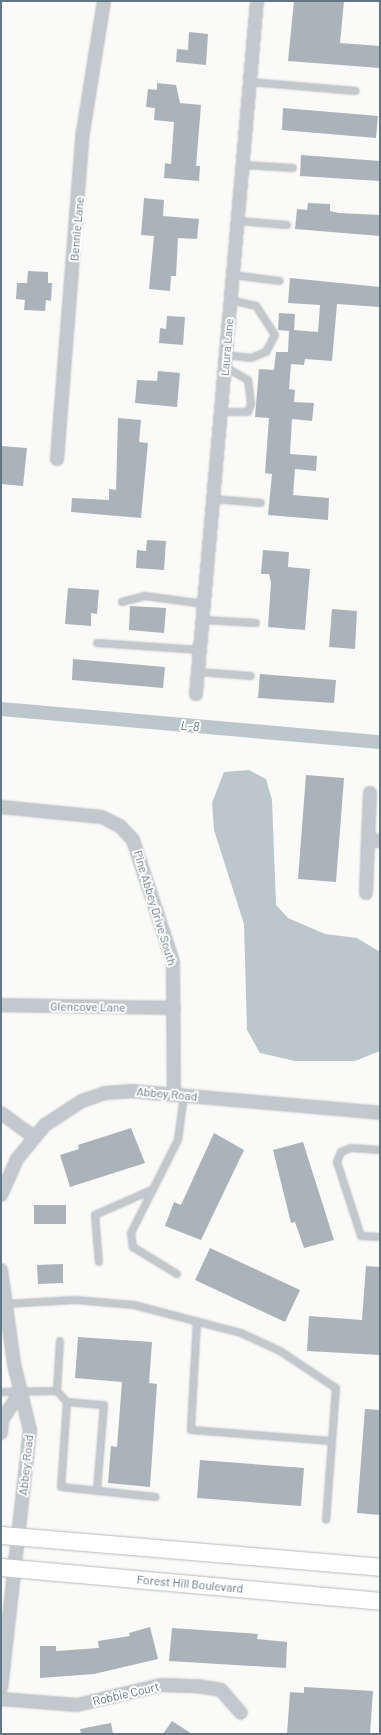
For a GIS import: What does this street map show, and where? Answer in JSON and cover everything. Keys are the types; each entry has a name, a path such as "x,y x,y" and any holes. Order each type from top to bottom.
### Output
{"main road":[{"path":"1,1535 380,1567"},
{"name":"Forest Hill Boulevard","path":"8,1568 380,1601"}],"street":[{"name":"Bennie Lane","path":"57,459 83,132 104,1"},
{"name":"Laura Lane","path":"196,694 258,1"},
{"path":"366,893 374,840 370,793"},
{"name":"Pine Abbey Drive South","path":"1,807 102,817 127,832 137,849 173,962 179,1094"},
{"name":"Glencove Lane","path":"1,1005 174,1008"},
{"name":"Abbey Road","path":"1,1195 17,1159 34,1137 62,1113 105,1093 179,1094 380,1113"},
{"path":"1,1113 34,1137"},
{"name":"Abbey Road","path":"1,1270 19,1394 30,1430 18,1537 8,1568 1,1687"},
{"path":"1,1433 2,1420 19,1394"},
{"name":"Robbie Court","path":"1,1699 77,1705 161,1685 197,1686 221,1690 241,1712"}],"lane":[{"path":"250,82 356,91"},
{"path":"243,165 293,168"},
{"path":"238,221 287,225"},
{"path":"233,275 280,282"},
{"path":"226,361 251,358 266,352 275,335 256,306 231,300"},
{"path":"221,412 248,412 251,404 248,380 226,361"},
{"path":"213,499 262,503"},
{"path":"122,602 144,596 204,604"},
{"path":"203,620 256,623"},
{"path":"97,643 200,650"},
{"path":"198,672 251,676"},
{"path":"176,1274 133,1247 131,1233 178,1140 179,1094"},
{"path":"380,1150 351,1148 341,1152 337,1162 361,1236 380,1237"},
{"path":"99,1262 95,1215 152,1190"},
{"path":"5,1304 75,1300 134,1305 241,1333 280,1351 336,1388 326,1520"},
{"path":"197,1321 190,1430 332,1441"},
{"path":"60,1341 57,1391 67,1402 104,1405 97,1491"},
{"path":"1,1392 19,1394 57,1391"},
{"path":"67,1402 61,1487 155,1497"}],"shaded area":[{"path":"249,770 266,779 272,800 276,905 288,918 325,934 357,938 380,952 380,1051 355,1061 295,1061 260,1053 247,1030 244,924 214,830 212,803 224,772"}],"building":[{"path":"294,1 344,1 340,43 380,46 380,68 288,61"},
{"path":"189,32 208,34 206,65 176,62 177,49 188,50"},
{"path":"157,83 176,85 180,103 201,105 196,166 200,166 199,181 164,178 165,163 171,164 174,122 154,120 155,108 146,107 148,89 157,90"},
{"path":"283,108 378,116 376,138 282,130"},
{"path":"301,155 380,161 380,181 300,176"},
{"path":"144,198 164,200 163,216 199,219 197,239 178,238 176,276 171,276 170,291 149,289 154,236 141,235"},
{"path":"308,203 330,204 330,211 339,213 380,215 380,236 295,229 297,209 307,210"},
{"path":"28,271 48,272 48,283 52,283 51,301 46,300 45,311 24,310 25,300 16,299 17,283 27,283"},
{"path":"290,278 380,287 380,307 337,304 332,361 305,359 304,365 291,364 289,389 295,390 294,402 314,403 312,421 292,419 290,454 317,456 316,471 295,469 293,495 329,498 328,520 268,515 272,474 265,473 269,418 255,417 259,369 274,370 276,352 288,352 289,331 278,330 279,313 295,314 294,330 318,332 320,305 288,303"},
{"path":"167,316 185,317 183,345 159,343 160,328 166,329"},
{"path":"158,371 180,373 177,407 135,403 137,380 157,381"},
{"path":"118,418 141,420 139,442 148,443 141,518 71,512 72,498 109,500 109,489 116,490"},
{"path":"1,446 27,448 23,486 1,484"},
{"path":"147,540 166,541 164,570 136,568 137,550 146,551"},
{"path":"263,550 289,552 288,567 310,569 305,630 268,627 271,583 269,574 261,574"},
{"path":"68,588 99,590 97,614 91,613 91,626 65,624"},
{"path":"130,606 166,608 164,633 129,630"},
{"path":"332,609 357,611 355,649 329,647"},
{"path":"73,659 165,667 163,688 72,680"},
{"path":"260,674 336,680 334,703 258,698"},
{"path":"306,775 344,778 336,882 298,879"},
{"path":"131,1128 145,1163 70,1187 60,1155 79,1149 78,1145"},
{"path":"214,1133 244,1150 201,1240 165,1226 174,1202 181,1205"},
{"path":"303,1142 334,1240 304,1248 295,1222 291,1223 273,1150"},
{"path":"34,1205 66,1205 66,1224 34,1224"},
{"path":"210,1248 300,1290 285,1322 195,1280"},
{"path":"63,1264 63,1283 38,1284 37,1265"},
{"path":"366,1266 380,1267 380,1355 307,1351 309,1316 362,1320"},
{"path":"78,1337 152,1342 149,1383 157,1384 150,1487 108,1483 111,1446 117,1447 122,1382 75,1378"},
{"path":"365,1409 380,1410 380,1515 357,1513"},
{"path":"200,1460 304,1468 301,1506 197,1498"},
{"path":"150,1627 158,1659 94,1674 40,1678 40,1646 56,1646 56,1651 99,1648 98,1641 130,1636 129,1633"},
{"path":"172,1628 258,1634 257,1639 287,1642 286,1668 169,1661"},
{"path":"304,1687 373,1691 370,1734 287,1734 290,1692 304,1693"},
{"path":"172,1721 192,1734 163,1734"},
{"path":"111,1723 113,1734 81,1734 80,1729"}],"waterway":[{"name":"L-8","path":"1,709 380,742"}]}
